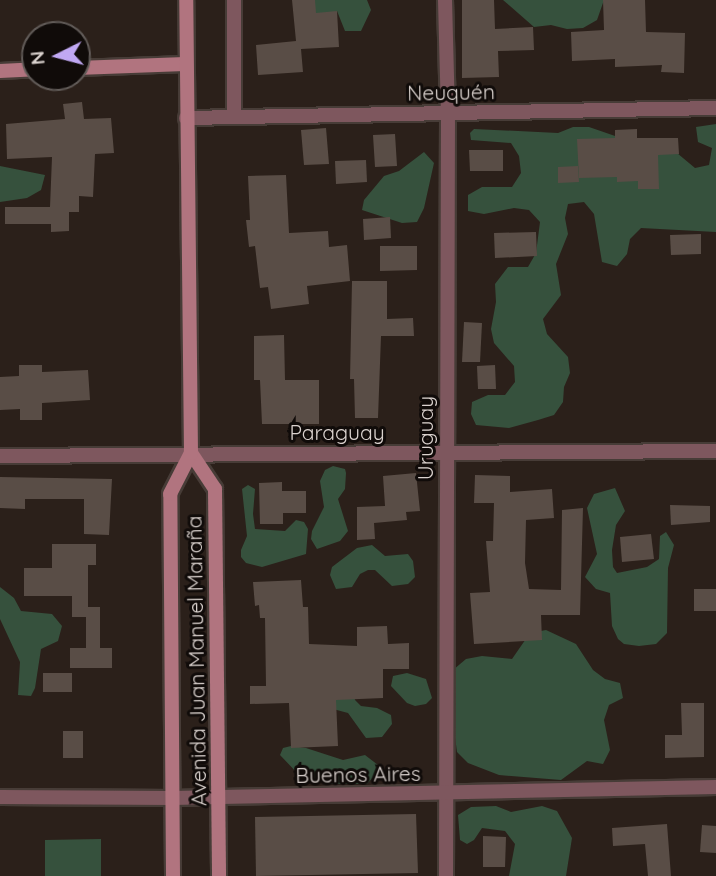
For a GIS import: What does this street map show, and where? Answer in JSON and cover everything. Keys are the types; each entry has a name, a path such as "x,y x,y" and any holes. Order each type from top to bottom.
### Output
{"street":[{"name":"Avenida Juan Manuel Maraña","path":"173,876 170,494 191,453 186,0"},
{"path":"234,0 234,117"},
{"name":"Uruguay","path":"445,0 446,876"},
{"path":"91,67 185,64"},
{"path":"0,71 21,70"},
{"name":"Neuquén","path":"186,118 716,108"},
{"name":"Paraguay","path":"0,456 716,451"},
{"name":"Avenida Juan Manuel Maraña","path":"191,453 215,489 219,876"},
{"name":"Buenos Aires","path":"0,797 172,798 716,787"}],"green space":[{"path":"308,0 367,0 371,10 361,31 345,31 337,11 320,19 308,9"},
{"path":"503,0 604,0 597,20 583,28 567,29 551,25 534,27"},
{"path":"716,124 716,232 641,228 630,239 627,254 617,266 602,262 594,214 584,202 568,204 565,218 568,234 556,264 561,295 543,319 547,334 568,357 570,373 564,387 563,402 554,415 509,428 476,425 471,414 472,402 488,395 505,395 515,382 514,366 494,343 491,329 496,302 495,284 508,267 528,267 536,253 540,222 529,210 514,208 484,214 468,211 468,195 482,187 512,187 521,173 519,156 511,143 471,140 470,133 474,129 558,133 573,127 589,127 618,137 644,156 671,148 695,168 709,165 712,148 698,142 696,127"},
{"path":"424,152 434,163 424,208 417,222 402,223 362,210 364,200 384,176 399,171"},
{"path":"0,166 45,175 41,190 27,198 0,202"},
{"path":"333,466 345,469 346,473 345,489 338,499 348,531 340,541 317,549 311,539 324,507 320,481 325,470"},
{"path":"248,485 255,489 255,529 285,531 296,520 304,522 308,529 306,554 262,567 246,563 241,557 247,536 242,489"},
{"path":"615,488 625,511 616,525 612,550 613,567 617,573 647,567 659,559 660,536 666,532 674,545 668,568 667,633 656,644 639,646 624,644 618,639 612,626 610,593 596,589 585,577 597,554 587,508 594,494"},
{"path":"372,545 385,556 408,554 413,561 415,577 408,584 392,586 375,570 368,570 360,574 352,587 336,589 330,575 332,567 357,548"},
{"path":"0,587 14,598 21,611 52,614 62,626 58,641 41,649 35,688 31,696 18,695 20,662 0,619"},
{"path":"546,630 576,644 593,670 605,679 620,683 623,698 609,705 604,720 610,750 603,764 587,761 561,780 499,775 468,763 457,752 451,686 453,670 466,659 482,656 512,659 530,633"},
{"path":"407,673 426,679 432,698 426,704 415,706 407,703 391,686 393,676"},
{"path":"352,685 355,700 361,706 377,708 391,715 392,724 382,737 366,738 348,713 333,709 333,696"},
{"path":"291,746 343,760 365,755 378,765 377,773 367,784 328,784 300,776 280,755 283,748"},
{"path":"496,806 511,812 542,806 557,811 572,838 566,876 509,876 515,844 505,831 482,828 474,840 467,844 460,840 458,815 471,807"},
{"path":"101,839 101,876 45,876 45,840"}],"building":[{"path":"292,0 315,0 316,13 337,11 339,47 301,49 303,72 258,75 256,45 296,41"},
{"path":"462,0 494,0 495,29 533,27 534,50 498,51 499,77 462,78"},
{"path":"603,0 645,0 646,32 685,33 684,73 661,72 662,65 615,67 615,59 572,61 571,32 604,30"},
{"path":"82,102 84,119 111,118 114,153 95,154 93,197 79,196 79,212 69,212 69,231 51,232 51,224 5,224 5,207 50,207 52,157 7,159 6,124 65,119 63,104"},
{"path":"326,128 329,164 304,165 301,130"},
{"path":"637,129 637,138 678,138 679,154 658,155 659,189 638,189 638,181 617,182 617,177 579,178 577,139 615,138 615,130"},
{"path":"395,134 397,166 375,167 373,135"},
{"path":"469,150 503,150 503,171 470,171"},
{"path":"366,160 367,182 336,184 335,161"},
{"path":"578,166 579,182 558,183 558,167"},
{"path":"286,175 289,233 328,231 329,247 347,245 350,281 307,286 309,304 271,309 268,287 260,288 255,246 249,247 246,220 250,220 248,176"},
{"path":"390,217 391,238 364,240 363,219"},
{"path":"536,232 537,256 495,258 494,233"},
{"path":"701,234 701,254 671,255 670,235"},
{"path":"380,246 417,246 417,270 380,271"},
{"path":"352,281 387,281 387,319 413,318 414,336 381,336 378,418 355,418 354,379 350,379"},
{"path":"464,322 482,323 480,362 462,362"},
{"path":"284,335 285,380 319,380 319,424 262,424 260,380 254,380 254,336"},
{"path":"19,365 42,365 42,372 88,370 90,400 42,403 42,420 20,420 20,409 0,410 0,377 19,376"},
{"path":"495,365 496,389 478,389 477,366"},
{"path":"416,473 420,511 406,512 407,520 374,523 375,539 357,540 357,507 385,506 383,476"},
{"path":"475,475 510,476 510,492 552,489 554,518 526,520 525,563 529,589 561,590 562,510 583,508 580,615 541,615 542,640 474,644 470,593 490,592 486,541 493,541 494,503 474,503"},
{"path":"0,477 112,479 109,535 84,534 84,499 25,499 25,509 0,508"},
{"path":"282,482 282,491 306,491 306,513 283,513 283,524 260,524 259,483"},
{"path":"670,505 710,506 710,522 671,525"},
{"path":"651,534 654,559 622,562 620,537"},
{"path":"52,544 96,544 96,565 88,565 88,607 100,607 100,648 112,648 112,668 70,668 70,648 86,648 86,617 72,617 72,596 24,596 24,568 52,568"},
{"path":"301,580 303,607 308,607 309,644 357,646 357,627 387,626 388,644 409,643 409,669 383,669 383,698 336,700 338,746 291,748 289,703 250,704 250,686 266,686 265,618 260,618 259,605 255,606 253,582"},
{"path":"694,589 716,589 716,611 694,611"},
{"path":"43,673 72,673 72,692 43,692"},
{"path":"681,703 704,703 704,757 665,758 665,735 682,735"},
{"path":"63,731 83,731 83,758 63,758"},
{"path":"416,814 418,873 256,876 255,817"},
{"path":"667,824 671,876 648,876 645,844 613,846 612,828"},
{"path":"702,825 716,826 716,853 700,852"},
{"path":"483,836 506,837 505,867 483,867"}]}
